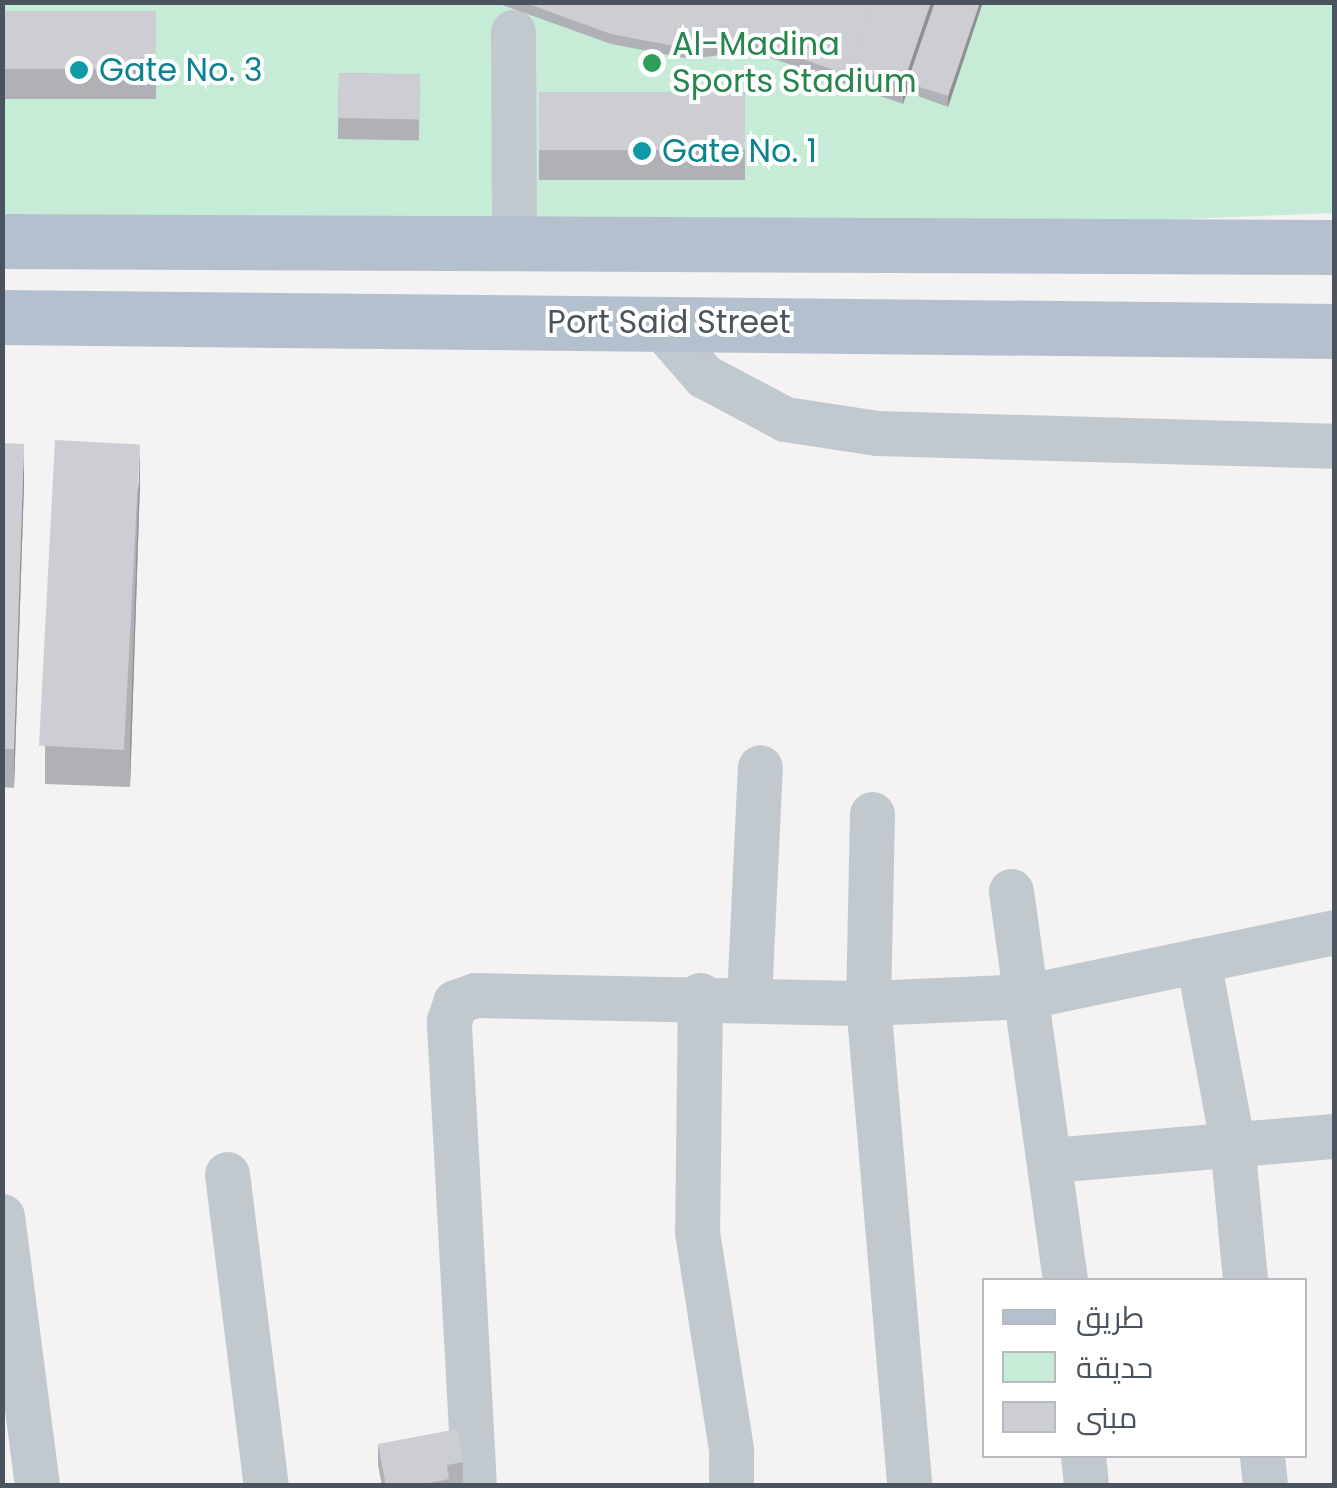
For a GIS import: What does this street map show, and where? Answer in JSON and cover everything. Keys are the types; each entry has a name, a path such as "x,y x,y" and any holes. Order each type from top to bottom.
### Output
{"main road":[{"path":"2,242 1334,246"},
{"name":"Port Said Street","path":"2,317 1334,331"}],"street":[{"path":"513,32 514,246"},
{"path":"657,322 704,376 785,418 877,433 1334,446"},
{"path":"749,998 760,767"},
{"path":"872,814 868,1003 910,1486"},
{"path":"1012,891 1052,1160 1064,1278"},
{"path":"474,1486 449,1021 456,1002 474,995 700,995 868,1003 1028,996 1334,932"},
{"path":"1198,960 1232,1142 1245,1278"},
{"path":"700,995 697,1232 731,1486"},
{"path":"1052,1160 1334,1136"},
{"path":"227,1174 266,1486"},
{"path":"2,1216 36,1486"},
{"path":"1083,1458 1086,1486"},
{"path":"1262,1458 1265,1486"}],"green space":[{"name":"Al-Madina Sports Stadium","path":"3,3 1334,3 1334,213 514,246 3,242"}],"building":[{"path":"523,2 873,2 851,76 751,41 690,49 611,34"},
{"path":"873,2 931,2 903,84 851,66"},
{"path":"935,2 980,2 948,96 907,83"},
{"path":"2,11 156,11 156,69 2,69"},
{"path":"339,73 420,74 419,119 338,118"},
{"path":"539,92 745,92 745,150 539,150"},
{"path":"55,440 140,444 124,750 39,746"},
{"path":"2,443 24,444 14,749 2,749"},
{"path":"457,1429 463,1462 447,1465 449,1479 414,1486 386,1486 378,1444"}],"place":[{"name":"Al-Madina Sports Stadium","path":"652,63"},
{"name":"Gate No. 3","path":"79,70"},
{"name":"Gate No. 1","path":"642,151"}]}
